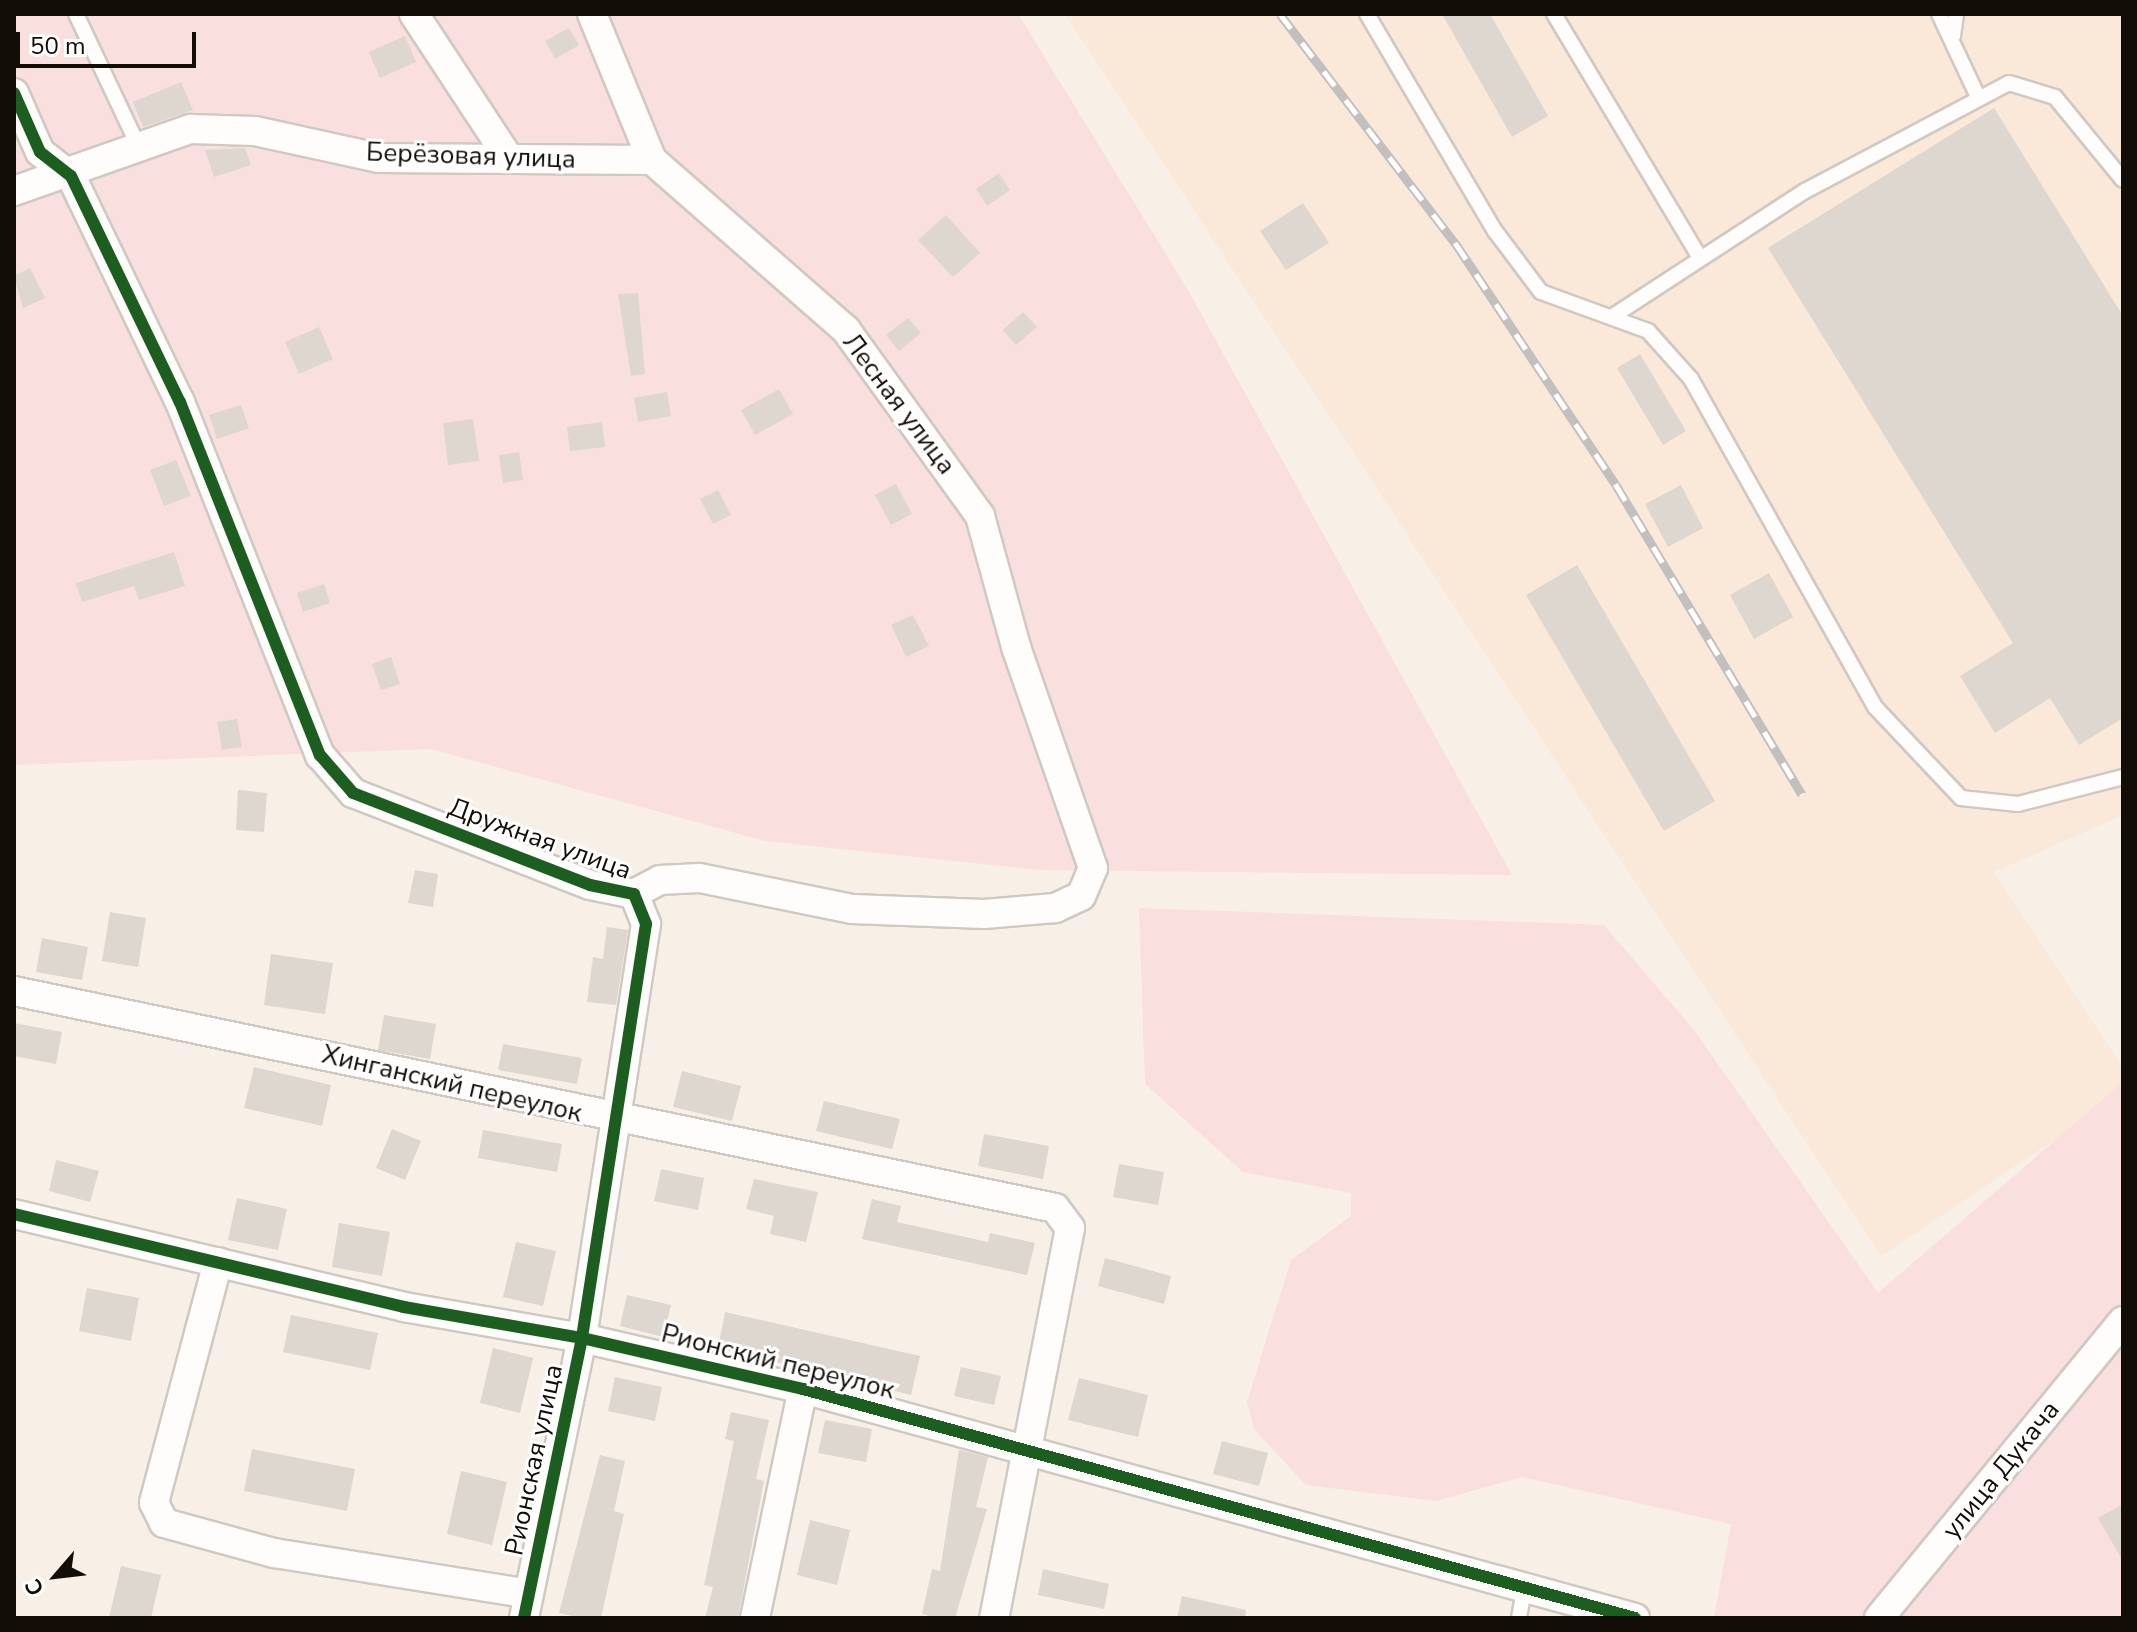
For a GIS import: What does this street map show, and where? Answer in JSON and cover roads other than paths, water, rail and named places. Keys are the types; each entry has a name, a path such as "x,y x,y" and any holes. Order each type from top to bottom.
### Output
{"street":[{"path":"414,14 508,157"},
{"name":"Лесная улица","path":"592,14 652,160 846,330 980,516 1016,647 1093,868"},
{"path":"14,93 40,152 71,176"},
{"name":"Берёзовая улица","path":"14,191 71,176 190,129 242,131 379,158 652,160"},
{"name":"Дружная улица","path":"71,176 180,402 320,755 353,793 590,885 634,894 660,880 699,878 852,909 984,914 1055,908 1081,896 1093,868"},
{"name":"Дружная улица","path":"619,1122 644,959 646,924 634,894"},
{"name":"Хинганский переулок","path":"14,991 619,1122 1055,1208 1070,1228 1031,1447"},
{"name":"Рионская улица","path":"526,1606 582,1338 619,1122"},
{"name":"Рионский переулок","path":"14,1214 404,1307 582,1338 803,1389 1031,1447 1248,1517 1525,1583 1635,1618"},
{"path":"218,1262 154,1503 164,1523 274,1553 526,1606"},
{"name":"улица Дукача","path":"1879,1618 2121,1328"},
{"name":"Рионский переулок","path":"755,1618 803,1389"},
{"path":"994,1618 1031,1447"}],"lane":[{"path":"76,14 139,147"},
{"path":"1367,14 1495,231 1541,292 1648,331 1691,379 1875,707 1961,798 2018,804 2123,777"},
{"path":"1554,14 1700,258"},
{"path":"1939,14 1953,36 1978,97"},
{"path":"1953,36 1956,14"},
{"path":"1613,316 1700,258 1978,97 2009,83 2055,97 2123,180"},
{"path":"1519,1618 1525,1583"}],"railway":[{"path":"1280,14 1456,244 1616,485 1802,794"}]}
